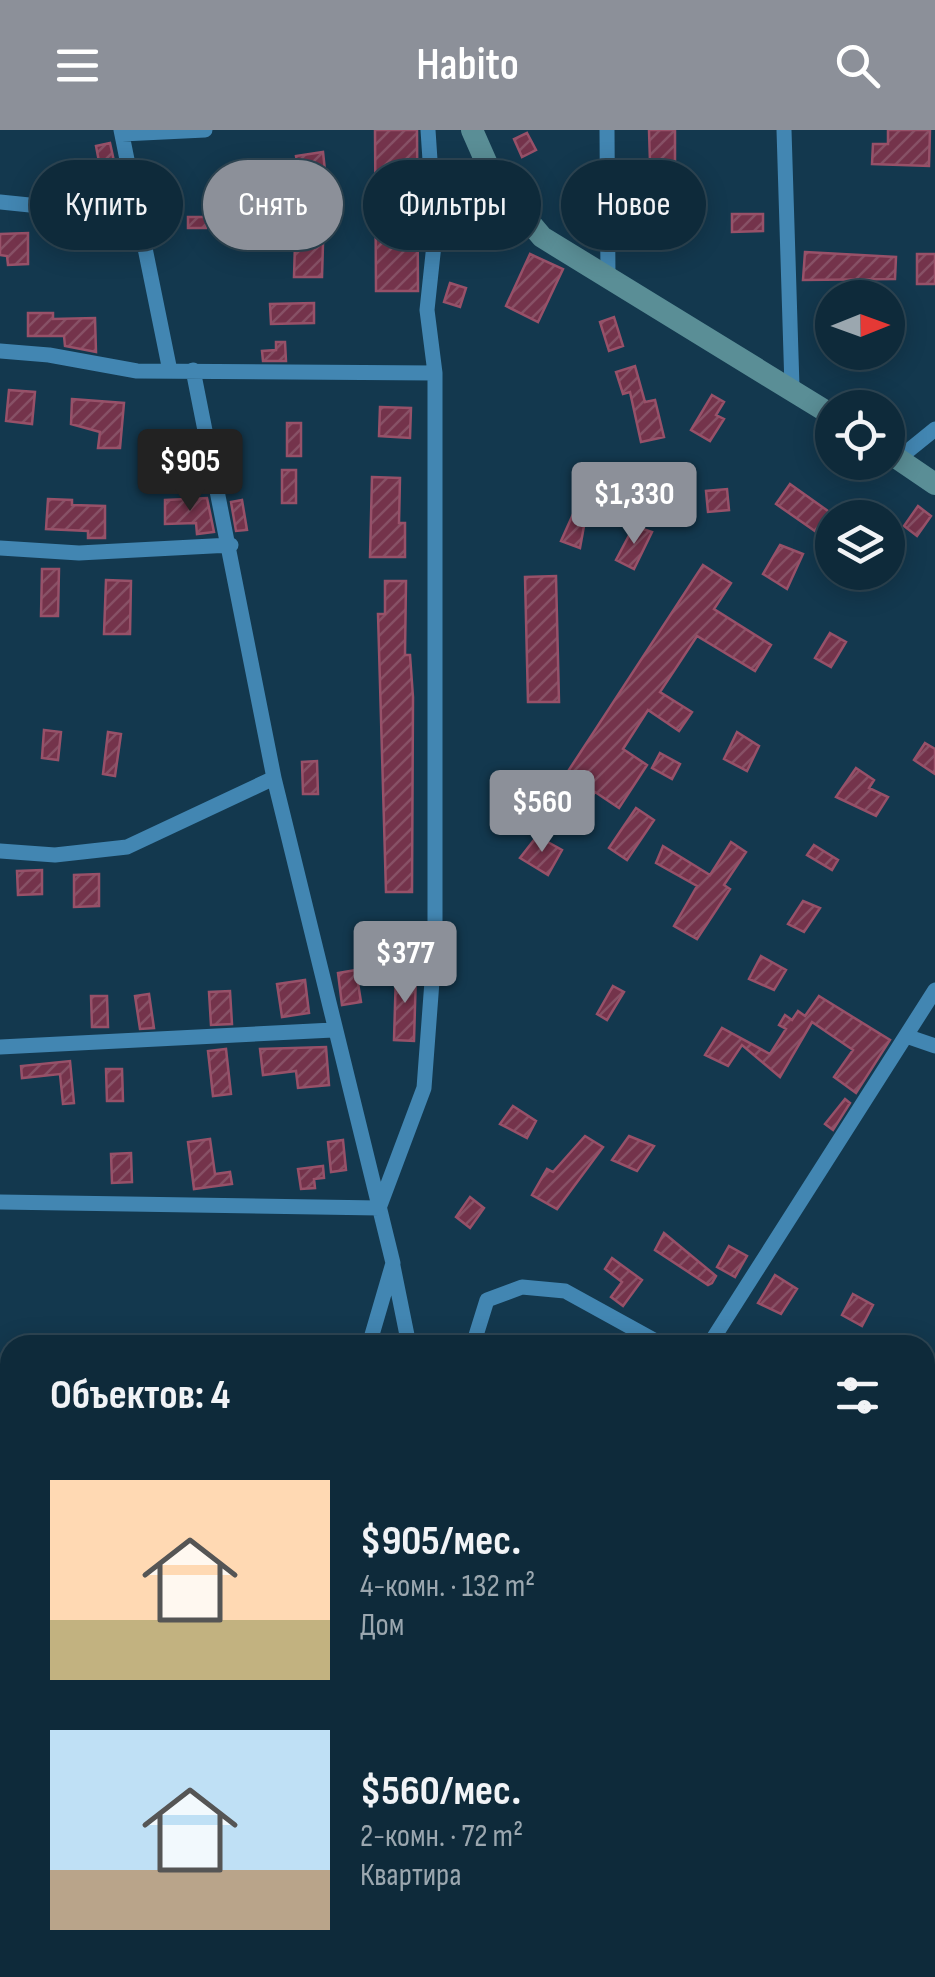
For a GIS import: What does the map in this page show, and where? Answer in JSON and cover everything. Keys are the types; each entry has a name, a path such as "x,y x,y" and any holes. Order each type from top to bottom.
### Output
{"street":[{"path":"126,160 121,132 205,130"},
{"path":"379,1208 424,1088 435,941 436,373 427,310 435,235 428,130"},
{"path":"472,130 494,180 542,238 815,403"},
{"path":"606,130 608,278"},
{"path":"784,130 792,387"},
{"path":"0,202 30,205"},
{"path":"144,250 170,371"},
{"path":"0,352 49,354 137,371 312,376 436,373"},
{"path":"193,370 274,778 406,1335"},
{"path":"905,448 935,429"},
{"path":"905,464 935,484"},
{"path":"0,548 79,553 230,544"},
{"path":"0,851 55,855 127,848 274,778"},
{"path":"715,1335 935,990"},
{"path":"0,1047 333,1030"},
{"path":"906,1036 935,1046"},
{"path":"0,1202 379,1208"},
{"path":"372,1335 392,1263"},
{"path":"475,1335 487,1300 522,1286 565,1292 645,1335"}],"building":[{"path":"375,130 417,130 417,160 375,160"},
{"path":"649,130 675,130 675,160 650,160"},
{"path":"888,130 930,130 929,166 872,164 873,144 888,144"},
{"path":"527,133 536,150 522,157 514,139"},
{"path":"110,143 114,160 99,160 96,146"},
{"path":"323,152 324,160 297,160 296,156"},
{"path":"732,214 763,214 763,231 732,232"},
{"path":"188,217 203,217 203,228 188,228"},
{"path":"28,233 28,264 8,265 7,256 0,255 0,234"},
{"path":"295,250 323,250 322,277 294,277"},
{"path":"376,250 418,250 418,291 376,291"},
{"path":"805,252 896,257 895,279 803,280"},
{"path":"530,254 563,269 538,322 506,306"},
{"path":"917,254 935,254 935,284 917,284"},
{"path":"450,283 466,288 460,307 444,302"},
{"path":"314,303 314,323 271,324 270,304"},
{"path":"28,313 53,313 53,319 95,318 96,352 65,346 64,336 28,336"},
{"path":"614,317 623,346 609,351 600,322"},
{"path":"276,342 285,342 286,361 263,361 262,351 276,350"},
{"path":"635,366 645,402 655,400 664,437 641,442 630,392 623,394 616,372"},
{"path":"9,390 35,392 32,424 6,421"},
{"path":"712,395 724,402 716,415 724,419 710,441 691,430"},
{"path":"72,399 124,403 120,448 98,448 100,432 71,424"},
{"path":"380,407 411,408 410,438 379,436"},
{"path":"287,423 301,423 301,456 287,456"},
{"path":"282,470 296,470 296,503 282,503"},
{"path":"372,477 400,478 399,523 405,523 405,557 370,557"},
{"path":"790,484 815,502 815,531 776,504"},
{"path":"727,489 729,510 708,512 706,491"},
{"path":"641,490 682,494 681,511 639,507"},
{"path":"207,498 214,532 197,534 196,523 165,524 165,500"},
{"path":"48,499 72,500 72,505 105,506 105,538 88,538 88,531 46,529"},
{"path":"242,500 247,530 236,531 231,502"},
{"path":"918,506 931,516 917,536 905,525"},
{"path":"574,512 586,515 580,548 561,541"},
{"path":"634,526 652,532 634,569 616,560"},
{"path":"780,545 803,554 787,589 763,574"},
{"path":"703,565 731,583 714,609 771,645 755,671 697,636 660,692 692,712 679,731 648,710 623,749 647,765 619,808 595,792 591,798 563,779"},
{"path":"42,569 59,569 58,616 41,616"},
{"path":"556,576 559,702 528,702 525,577"},
{"path":"106,580 131,581 130,634 104,634"},
{"path":"385,581 406,581 405,655 410,655 413,697 412,892 386,892 378,614 385,614"},
{"path":"830,633 846,642 831,667 815,658"},
{"path":"44,730 61,732 58,760 42,758"},
{"path":"108,732 121,734 115,776 103,774"},
{"path":"737,732 759,746 747,771 724,759"},
{"path":"925,743 935,749 935,774 914,760"},
{"path":"660,753 680,764 672,779 652,768"},
{"path":"317,761 318,794 303,794 302,762"},
{"path":"856,768 874,780 869,788 888,797 876,816 836,797"},
{"path":"636,808 654,820 627,860 609,848"},
{"path":"537,836 562,850 548,875 520,858"},
{"path":"731,842 746,852 724,885 730,889 697,939 674,926 697,886 656,863 663,846 710,875"},
{"path":"814,845 838,860 832,870 807,855"},
{"path":"42,870 42,894 18,895 17,871"},
{"path":"99,874 99,906 74,907 74,875"},
{"path":"803,901 820,908 804,932 788,924"},
{"path":"761,956 786,970 774,990 749,979"},
{"path":"356,970 361,1002 342,1005 338,973"},
{"path":"396,972 416,972 414,1041 394,1040"},
{"path":"305,980 309,1013 282,1017 277,984"},
{"path":"613,986 624,992 607,1020 597,1014"},
{"path":"230,991 232,1024 211,1025 209,992"},
{"path":"149,994 154,1028 140,1029 135,996"},
{"path":"91,996 107,996 108,1027 92,1027"},
{"path":"819,996 890,1040 856,1093 834,1077 853,1050 812,1022 780,1077 742,1045 728,1066 705,1055 722,1028 770,1054 786,1029 779,1025 785,1015 792,1020 798,1011 805,1016"},
{"path":"326,1047 329,1085 298,1088 296,1071 263,1075 260,1049"},
{"path":"226,1049 231,1094 213,1096 208,1051"},
{"path":"70,1061 74,1103 63,1104 60,1074 22,1078 21,1066"},
{"path":"106,1069 122,1069 123,1101 107,1101"},
{"path":"845,1099 850,1103 833,1130 825,1124"},
{"path":"513,1106 536,1121 527,1138 500,1124"},
{"path":"585,1136 603,1147 557,1209 532,1195 547,1169 553,1172"},
{"path":"629,1136 654,1146 637,1171 612,1160"},
{"path":"210,1139 215,1174 230,1172 232,1184 194,1189 188,1142"},
{"path":"343,1140 346,1170 331,1172 328,1142"},
{"path":"131,1153 132,1182 112,1183 111,1154"},
{"path":"323,1166 324,1178 314,1179 315,1188 301,1189 298,1169"},
{"path":"470,1197 484,1208 470,1228 456,1217"},
{"path":"664,1233 716,1276 712,1283 708,1285 655,1250"},
{"path":"729,1246 747,1256 735,1277 717,1267"},
{"path":"612,1258 642,1280 623,1306 611,1297 622,1282 605,1269"},
{"path":"775,1275 797,1289 781,1314 758,1303"},
{"path":"853,1294 873,1305 862,1326 842,1315"}]}
